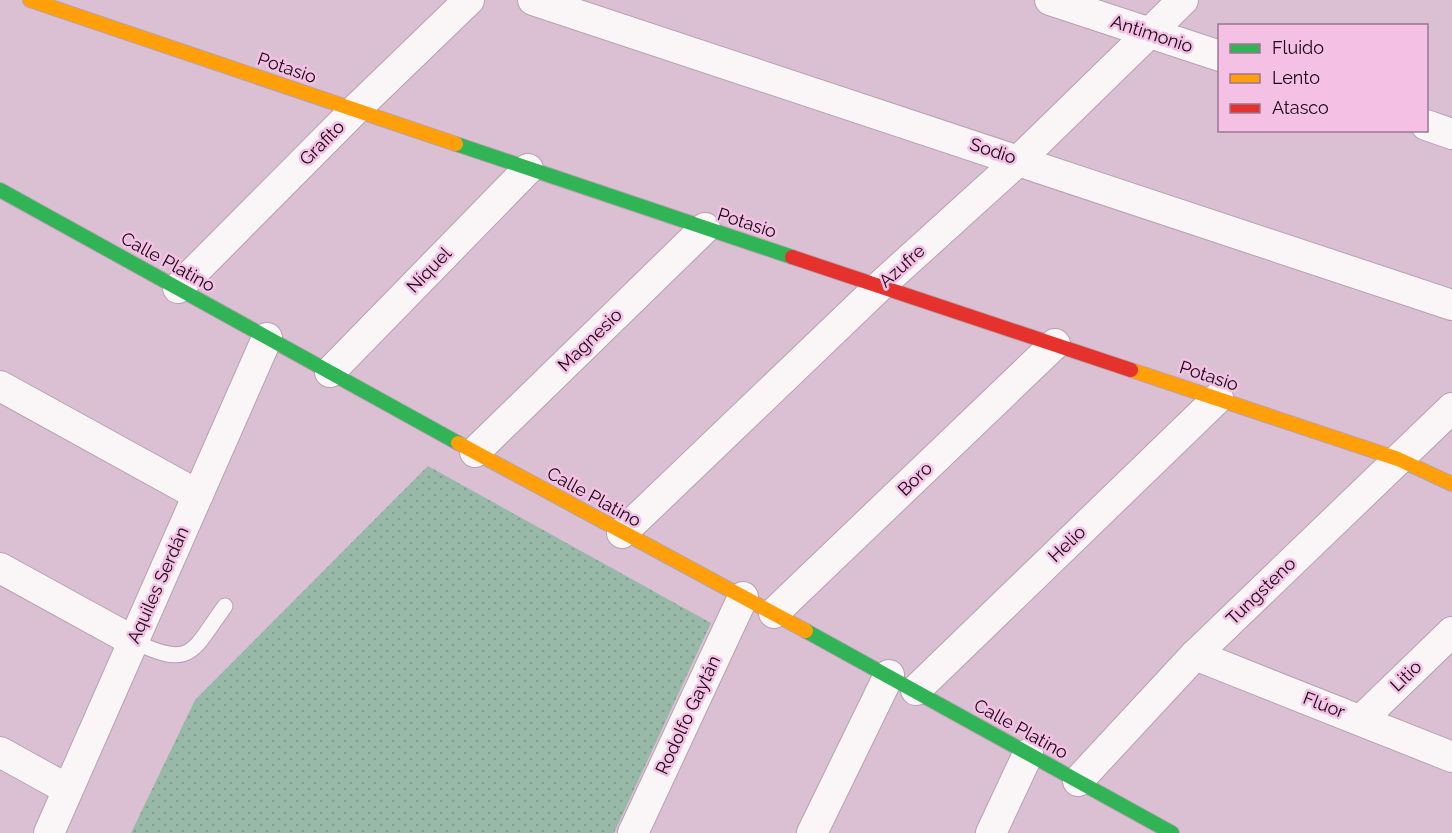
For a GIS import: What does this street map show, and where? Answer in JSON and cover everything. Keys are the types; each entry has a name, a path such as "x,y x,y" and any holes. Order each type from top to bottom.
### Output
{"street":[{"name":"Potasio","path":"30,0 528,169 1398,459 1452,484"},
{"name":"Grafito","path":"178,288 355,110 469,0"},
{"name":"Sodio","path":"532,0 1452,305"},
{"name":"Antimonio","path":"1050,0 1218,55"},
{"name":"Azufre","path":"622,533 880,286 1019,160 1183,0"},
{"path":"1428,126 1452,134"},
{"name":"Níquel","path":"330,372 528,169"},
{"name":"Calle Platino","path":"0,190 622,533 889,675 1172,833"},
{"name":"Magnesio","path":"475,452 705,228"},
{"name":"Aquiles Serdán","path":"49,833 267,338"},
{"name":"Boro","path":"774,613 1055,344"},
{"path":"0,386 198,495"},
{"name":"Helio","path":"916,690 1218,399"},
{"name":"Tungsteno","path":"1078,781 1195,655 1452,408"},
{"path":"0,568 134,641"},
{"name":"Rodolfo Gaytán","path":"633,833 743,597"},
{"name":"Litio","path":"1361,720 1452,632"},
{"name":"Flúor","path":"1195,655 1452,757"},
{"path":"812,833 889,675"},
{"path":"0,752 67,789"},
{"path":"991,833 1028,754"}],"lane":[{"path":"134,641 152,650 171,655 180,656 188,653 195,648 225,606"}],"green space":[{"path":"428,466 711,623 614,833 131,833 195,700"}],"traffic: fast":[{"path":"456,144 792,257"},
{"path":"0,190 458,443"},
{"path":"806,631 1172,833"}],"traffic: slow":[{"path":"30,0 456,144"},
{"path":"1131,370 1398,459 1452,484"},
{"path":"458,443 806,631"}],"traffic: jam":[{"path":"792,257 1131,370"}]}
